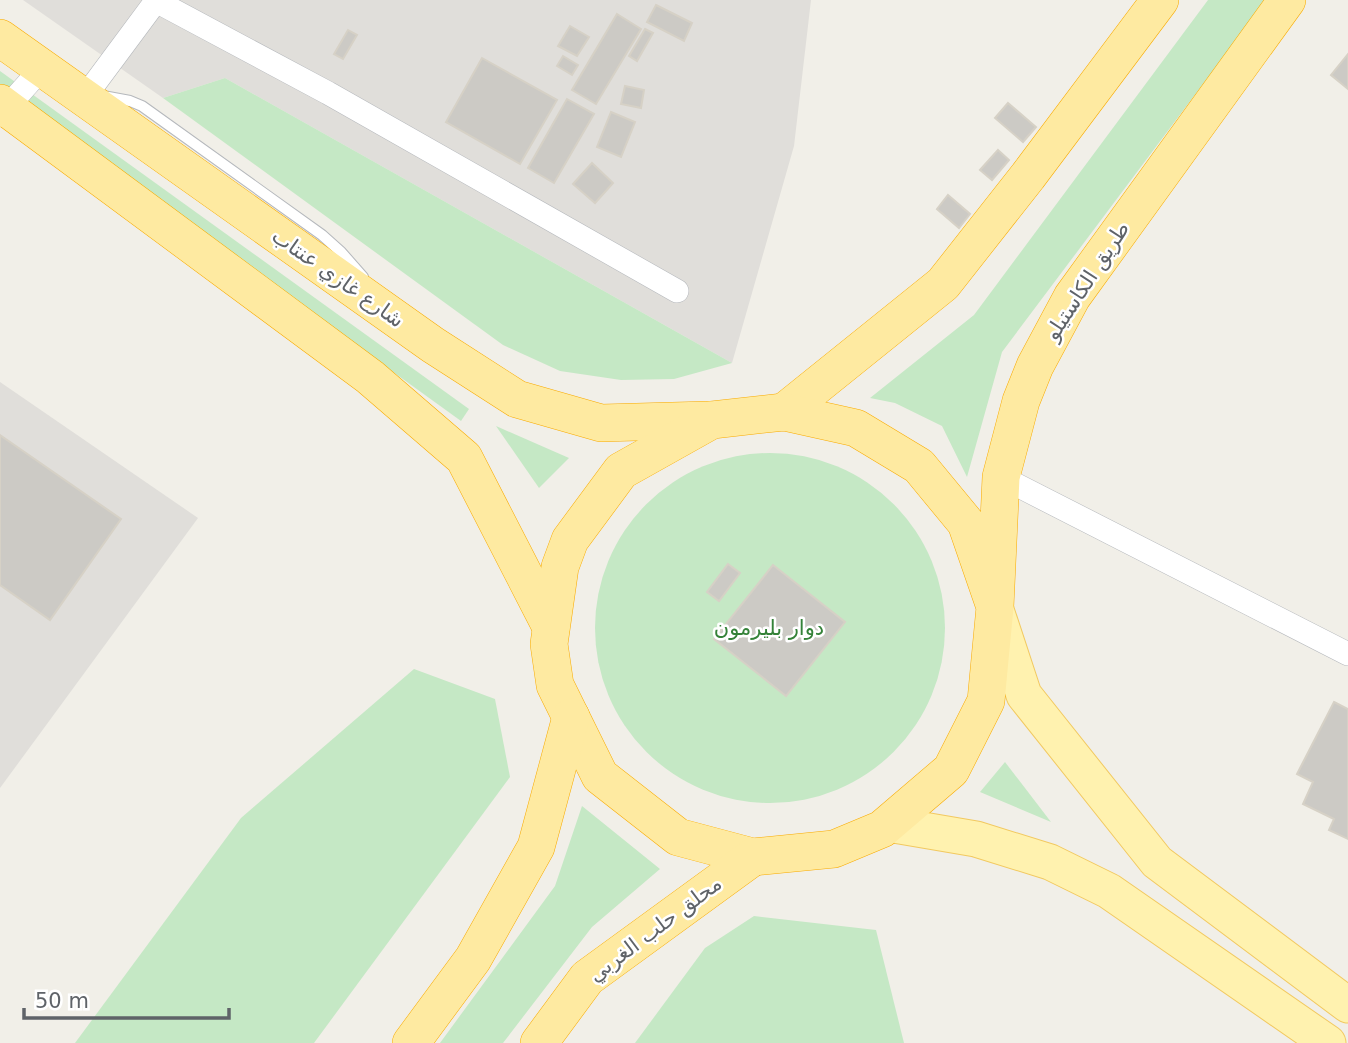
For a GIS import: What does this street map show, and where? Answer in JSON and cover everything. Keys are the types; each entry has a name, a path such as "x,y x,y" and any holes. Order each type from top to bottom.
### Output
{"highway":[{"path":"784,412 943,284 1160,0"},
{"name":"طريق الكاستيلو","path":"753,857 834,849 882,829 951,770 986,701 995,607 1001,477 1021,401 1041,354 1072,297 1287,0"},
{"name":"شارع غازي عنتاب","path":"0,38 433,345 517,399 601,423 712,420 784,412"},
{"path":"2,108 369,377 464,458 551,626"},
{"path":"784,412 856,428 919,466 966,523 995,607"},
{"path":"712,420 621,471 570,540 559,567 549,644 555,684 600,776 678,837 753,857"},
{"path":"411,1043 473,959 536,847 570,717"},
{"name":"محلق حلب الغربي","path":"539,1043 587,978 753,857"}],"main road":[{"path":"995,607 1024,695 1157,862 1348,1004"},
{"path":"887,824 976,839 1050,862 1110,891 1328,1043"}],"street":[{"path":"84,98 155,1 328,93 677,291"},
{"path":"2,108 42,68"},
{"path":"1001,477 1348,654"}],"shaded area":[{"path":"23,0 811,0 794,146 732,363 225,78 163,98"},
{"path":"0,382 198,518 0,788"}],"green space":[{"path":"1208,0 1266,0 1002,352 967,477 942,426 895,403 870,398 974,315"},
{"path":"0,71 469,409 461,421 0,88"},
{"path":"225,78 732,363 674,379 621,380 560,371 503,345 163,98"},
{"path":"496,426 569,458 539,488"},
{"name":"دوار بليرمون","path":"770,453 804,456 837,466 867,482 894,504 916,531 932,561 942,594 945,628 942,662 932,695 916,725 894,752 867,774 837,790 804,800 770,803 736,800 703,790 673,774 646,752 624,725 608,695 598,662 595,628 598,594 608,561 624,531 646,504 673,482 703,466 736,456"},
{"path":"414,669 495,699 510,777 314,1043 75,1043 241,818"},
{"path":"1005,762 1051,822 980,792"},
{"path":"582,806 660,869 592,927 503,1043 440,1043 555,886"},
{"path":"754,916 876,930 904,1043 635,1043 705,948"}],"building":[{"path":"656,5 692,23 684,41 647,22"},
{"path":"617,14 641,29 596,104 572,90"},
{"path":"570,26 589,37 577,56 558,46"},
{"path":"645,29 653,33 637,61 629,56"},
{"path":"348,30 357,35 343,59 334,54"},
{"path":"1348,54 1348,89 1331,75"},
{"path":"563,56 578,65 572,75 557,66"},
{"path":"482,58 557,100 520,164 446,122"},
{"path":"625,86 644,90 641,108 621,104"},
{"path":"567,99 594,114 554,183 528,168"},
{"path":"1008,103 1036,127 1023,142 995,118"},
{"path":"611,112 635,122 621,157 597,147"},
{"path":"998,150 1009,160 992,180 980,170"},
{"path":"592,163 613,183 595,203 573,184"},
{"path":"948,195 970,214 959,228 937,209"},
{"path":"0,435 121,519 50,620 0,585"},
{"path":"728,564 740,573 719,601 707,592"},
{"path":"773,565 845,622 786,696 714,639"},
{"path":"1334,702 1348,709 1348,839 1329,830 1334,819 1303,804 1313,782 1297,774"}]}
